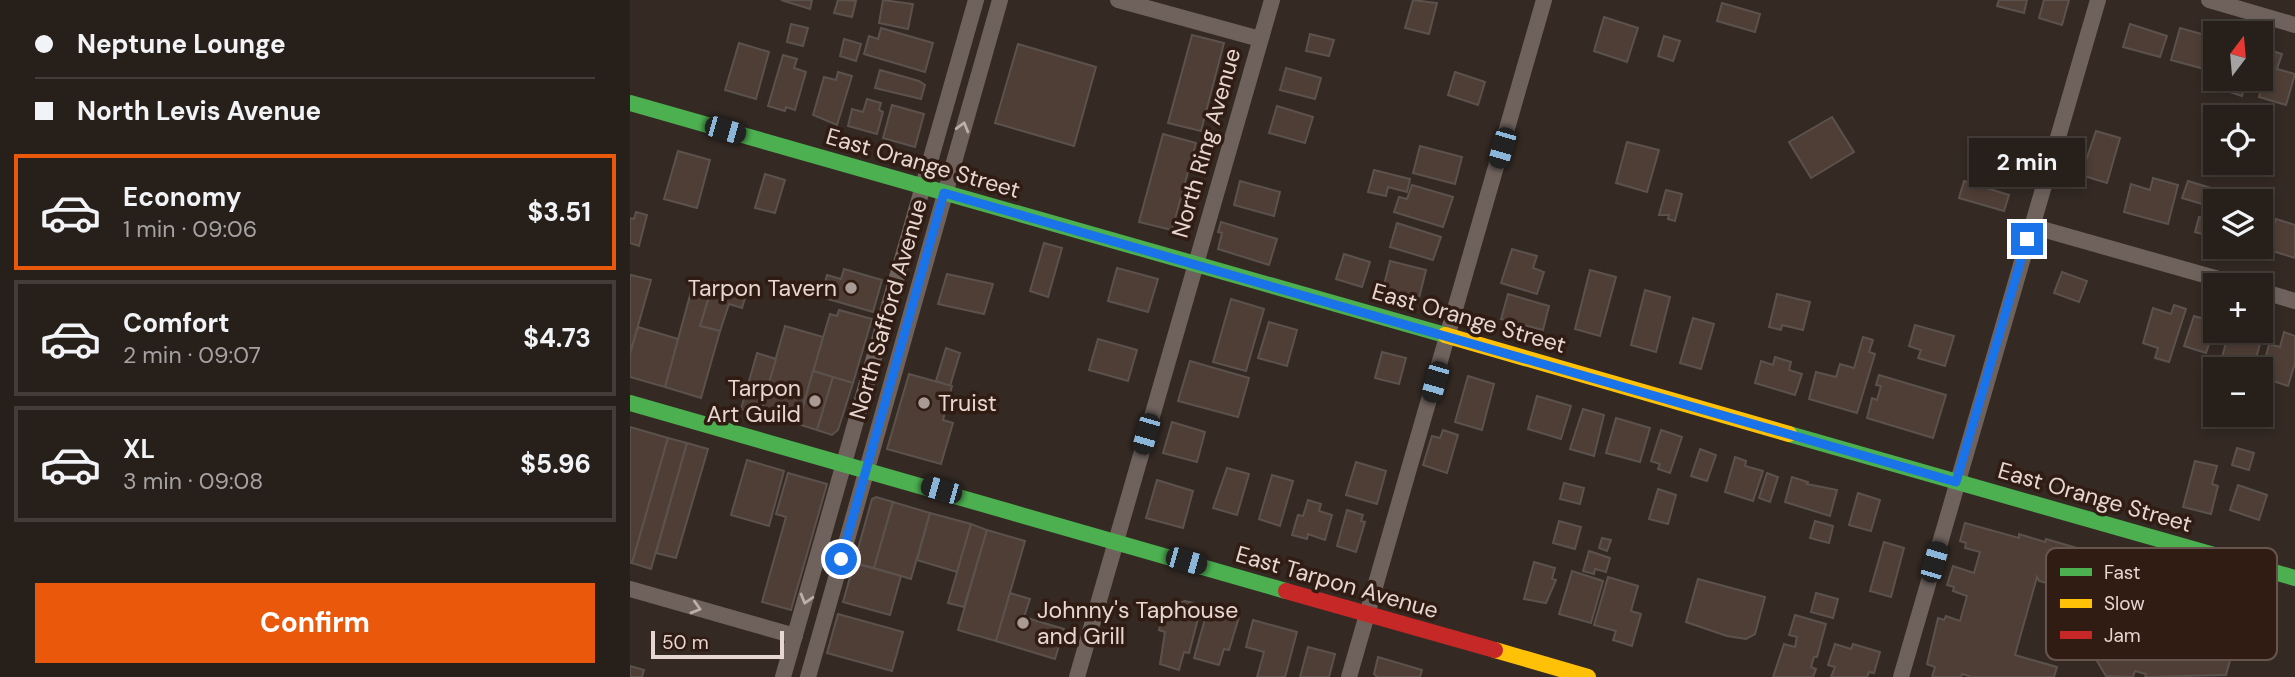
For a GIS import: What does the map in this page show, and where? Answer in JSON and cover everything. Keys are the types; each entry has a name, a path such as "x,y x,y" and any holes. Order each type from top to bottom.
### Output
{"street":[{"name":"North Safford Avenue","path":"783,677 976,0"},
{"name":"North Safford Avenue","path":"808,677 1000,0"},
{"path":"1118,0 1260,39"},
{"name":"North Ring Avenue","path":"1077,677 1272,0"},
{"path":"1349,677 1544,0"},
{"path":"1901,677 2098,0"},
{"path":"2209,0 2295,25"},
{"name":"East Orange Street","path":"630,103 2189,548"},
{"path":"2031,226 2203,275"},
{"path":"2273,295 2295,301"},
{"name":"East Tarpon Avenue","path":"630,403 1588,677"},
{"name":"East Orange Street","path":"2277,573 2295,578"},
{"path":"630,589 795,636"}],"building":[{"path":"781,0 812,0 810,9"},
{"path":"838,0 856,1 852,17 834,13"},
{"path":"883,0 913,4 908,29 879,23"},
{"path":"1413,0 1437,3 1429,34 1405,28"},
{"path":"1999,0 2027,0 2024,13 1997,6"},
{"path":"2044,0 2069,0 2062,25 2039,18"},
{"path":"1722,3 1760,14 1755,32 1717,21"},
{"path":"1604,17 1638,28 1627,62 1594,51"},
{"path":"791,24 808,28 803,46 787,42"},
{"path":"2130,24 2167,36 2160,57 2123,47"},
{"path":"881,28 933,43 925,72 864,54 869,36 878,39"},
{"path":"2180,28 2203,34 2203,69 2171,60"},
{"path":"1310,34 1334,40 1329,56 1306,51"},
{"path":"1192,35 1224,43 1201,131 1168,123"},
{"path":"1664,36 1680,41 1673,61 1658,56"},
{"path":"844,39 861,44 856,61 840,56"},
{"path":"739,43 769,52 756,99 725,90"},
{"path":"1018,44 1096,67 1074,146 995,123"},
{"path":"2273,51 2282,54 2277,69 2295,74 2286,105 2259,97 2261,91 2273,91"},
{"path":"783,55 797,59 794,68 806,72 795,110 786,107 785,111 768,106"},
{"path":"1286,68 1321,78 1315,99 1280,90"},
{"path":"880,70 925,85 921,99 875,88"},
{"path":"838,72 852,76 837,125 813,115 824,77 836,80"},
{"path":"1455,72 1485,82 1478,105 1448,95"},
{"path":"2227,91 2244,91 2242,96"},
{"path":"867,99 881,103 879,110 883,112 877,134 848,126 852,109 863,112"},
{"path":"892,105 924,114 915,147 883,138"},
{"path":"1277,106 1313,117 1305,143 1269,133"},
{"path":"1832,117 1854,152 1811,178 1789,142"},
{"path":"2096,131 2120,138 2107,183 2081,175"},
{"path":"1163,134 1196,143 1172,230 1139,222"},
{"path":"1627,142 1659,150 1647,192 1616,183"},
{"path":"1420,146 1462,157 1455,184 1413,173"},
{"path":"678,151 710,160 697,208 664,199"},
{"path":"1374,170 1410,179 1407,192 1388,187 1386,196 1368,192"},
{"path":"765,174 785,180 775,213 755,208"},
{"path":"2153,178 2178,185 2168,224 2124,212 2131,184 2150,190"},
{"path":"1240,181 1280,192 1274,216 1234,205"},
{"path":"1964,181 2009,195 2004,211 1959,198"},
{"path":"2188,181 2214,189 2203,189 2203,204 2182,198"},
{"path":"1412,185 1453,197 1443,227 1394,212 1399,197 1407,199"},
{"path":"1666,190 1682,194 1675,221 1668,219 1669,215 1659,215"},
{"path":"636,212 647,215 639,246 630,243 630,218 634,219"},
{"path":"2199,217 2203,218 2203,234 2195,232"},
{"path":"2276,219 2295,225 2295,258 2273,251 2273,228"},
{"path":"1221,222 1277,239 1269,265 1218,249 1222,233 1218,232"},
{"path":"1397,223 1441,237 1433,260 1390,247"},
{"path":"1044,243 1062,248 1048,297 1030,291"},
{"path":"1512,249 1537,256 1533,268 1544,272 1537,294 1501,283"},
{"path":"1344,254 1370,262 1362,287 1336,279"},
{"path":"1390,261 1426,270 1418,302 1382,293"},
{"path":"1117,268 1158,279 1148,312 1108,301"},
{"name":"Tarpon Tavern","path":"844,269 882,280 873,312 821,297 827,275 841,279"},
{"path":"1590,270 1616,277 1600,336 1575,329"},
{"path":"2062,272 2087,281 2079,302 2054,293"},
{"path":"947,274 993,284 984,314 938,304"},
{"path":"631,275 651,280 630,354 630,278"},
{"path":"714,281 747,291 742,308 729,304 720,331 700,326"},
{"path":"692,288 710,293 700,326 720,331 701,398 665,387"},
{"path":"1645,290 1670,297 1656,352 1631,345"},
{"path":"1508,294 1549,306 1543,330 1501,319"},
{"path":"1777,294 1810,302 1803,330 1782,325 1781,330 1769,327"},
{"path":"1231,299 1264,309 1246,371 1213,362"},
{"path":"2174,305 2186,309 2169,362 2155,358 2158,348 2143,343 2153,308 2171,314"},
{"path":"839,310 872,319 853,383 813,371 830,314 837,316"},
{"path":"2194,316 2203,319 2203,343 2209,343 2206,353 2184,346"},
{"path":"1693,318 1714,324 1701,369 1680,363"},
{"path":"1269,322 1297,330 1287,366 1258,358"},
{"path":"1915,325 1954,336 1945,366 1918,358 1921,350 1909,346"},
{"path":"785,326 823,337 798,424 760,414"},
{"path":"638,327 678,339 665,387 630,377 630,354"},
{"path":"2284,332 2295,336 2295,363 2288,386 2273,381 2273,357 2266,357 2269,344 2280,347"},
{"path":"1863,337 1873,340 1869,352 1875,354 1857,413 1809,399 1816,372 1836,377 1840,364 1854,368"},
{"path":"1098,339 1137,350 1128,381 1089,370"},
{"path":"2226,343 2260,343 2256,357 2222,357"},
{"path":"946,348 960,353 950,386 936,381"},
{"path":"1382,352 1406,358 1399,384 1375,378"},
{"path":"757,353 776,359 760,414 741,409"},
{"path":"1775,357 1791,362 1789,370 1802,374 1795,395 1755,383 1761,361 1773,365"},
{"path":"1190,361 1249,378 1238,417 1178,401"},
{"name":"Tarpon Art Guild","path":"813,371 833,377 817,430 798,424"},
{"name":"Truist","path":"909,374 952,386 943,420 953,423 941,464 887,449"},
{"path":"1879,375 1946,395 1933,438 1867,418 1872,398 1877,400 1881,386 1876,385"},
{"path":"1468,376 1494,384 1482,430 1455,422"},
{"path":"833,377 853,383 838,430 832,435 817,430"},
{"path":"1537,396 1571,406 1561,439 1528,429"},
{"path":"1583,409 1604,415 1594,456 1570,449"},
{"path":"1616,418 1650,428 1640,462 1606,453"},
{"path":"1172,422 1205,432 1197,462 1163,453"},
{"path":"630,427 668,438 632,563 630,563"},
{"path":"1443,430 1458,435 1447,473 1423,465 1432,436 1440,438"},
{"path":"1661,430 1682,437 1670,473 1658,469 1660,464 1651,461"},
{"path":"668,438 687,443 651,569 632,563"},
{"path":"687,443 708,449 676,558 656,553"},
{"path":"2237,448 2254,453 2249,470 2232,465"},
{"path":"1700,449 1716,455 1707,481 1691,476"},
{"path":"1735,457 1746,461 1745,466 1763,471 1753,501 1725,492"},
{"path":"747,460 784,471 769,526 731,515"},
{"path":"2195,461 2217,466 2212,484 2218,486 2211,514 2183,507"},
{"path":"1356,462 1386,471 1377,504 1346,495"},
{"path":"1227,468 1249,474 1237,515 1213,508"},
{"path":"788,473 827,484 791,610 762,602 786,517 776,514"},
{"path":"1767,473 1778,477 1770,502 1759,498"},
{"path":"1272,475 1293,481 1280,526 1259,519"},
{"path":"1792,477 1808,482 1807,484 1837,490 1830,516 1785,502"},
{"path":"1157,480 1193,491 1183,528 1146,518"},
{"path":"1564,483 1584,488 1580,504 1560,499"},
{"path":"2238,485 2267,495 2259,520 2230,510"},
{"path":"1658,489 1676,495 1668,524 1649,519"},
{"path":"1858,493 1880,500 1871,531 1849,525"},
{"path":"876,497 893,502 874,568 854,563 872,499"},
{"path":"1308,500 1321,504 1319,511 1332,515 1325,540 1308,534 1307,539 1292,535 1298,515 1303,516"},
{"path":"893,502 930,513 911,579 874,568"},
{"path":"1347,510 1363,515 1361,521 1365,522 1356,552 1337,546"},
{"path":"930,513 971,524 957,572 917,560"},
{"path":"1559,521 1581,527 1575,549 1553,543"},
{"path":"1815,521 1833,526 1829,543 1810,538"},
{"path":"1965,523 2019,538 2019,534 2077,548 2046,548 2046,583 2039,581 2037,577 2015,655 2057,667 2054,677 1972,677 1962,674 1961,677 1932,677 1935,667 1927,664 1938,618 1944,620 1946,616 1960,621 1967,596 1953,591 1954,587 1947,585 1953,566 1974,573 1980,552 1965,548 1966,543 1960,541"},
{"path":"971,524 987,530 964,607 948,603"},
{"path":"987,530 1025,541 996,641 958,630"},
{"path":"1602,538 1611,540 1607,551 1599,548"},
{"path":"1884,542 1904,548 1891,597 1870,591"},
{"path":"1589,551 1610,558 1606,572 1595,569 1594,574 1583,571"},
{"path":"1534,562 1555,568 1552,579 1556,580 1546,603 1524,599"},
{"path":"854,563 901,576 890,615 843,602"},
{"path":"1572,571 1603,581 1591,623 1559,614"},
{"path":"1608,577 1638,586 1631,611 1641,614 1632,646 1613,640 1616,631 1594,625"},
{"path":"1698,579 1765,597 1755,634 1746,639 1727,636 1686,622"},
{"name":"Johnny's Taphouse and Grill","path":"1010,593 1030,599 1024,617 1064,629 1055,659 996,641"},
{"path":"1816,593 1838,599 1833,618 1811,612"},
{"path":"1185,601 1194,603 1200,611 1189,653 1184,652 1179,670 1160,664 1165,632 1159,630 1162,618 1159,617 1162,607 1175,611 1176,604"},
{"path":"1208,608 1239,617 1229,650 1224,649 1219,665 1194,658"},
{"path":"838,614 903,632 892,671 827,653"},
{"path":"1795,615 1826,624 1817,657 1814,657 1811,667 1816,669 1813,677 1773,677 1784,644 1795,647 1797,637 1789,635"},
{"path":"1253,620 1297,632 1285,677 1257,677 1264,652 1246,647"},
{"path":"1835,644 1851,649 1853,644 1880,652 1874,673 1869,672 1867,677 1831,677 1835,667 1828,665"},
{"path":"1308,647 1335,654 1329,677 1300,677"},
{"path":"1378,657 1422,670 1420,677 1377,677 1374,674"},
{"path":"2096,660 2230,660 2226,675 2145,677 2146,674 2135,671 2133,677 2106,676"},
{"path":"630,666 644,670 642,677 630,677"}],"traffic: fast":[{"path":"630,103 1445,335"},
{"path":"630,403 1286,591"},
{"path":"1789,434 2190,548"},
{"path":"2277,573 2295,578"}],"traffic: slow":[{"path":"1445,335 1789,434"},
{"path":"1495,650 1588,677"}],"traffic: jam":[{"path":"1286,591 1495,650"}],"place":[{"name":"Tarpon Tavern","path":"851,288"},
{"name":"Tarpon Art Guild","path":"815,401"},
{"name":"Truist","path":"924,403"},
{"name":"Johnny's Taphouse and Grill","path":"1023,623"}],"route":[{"path":"841,559 944,193 1956,482 2027,239"}]}
